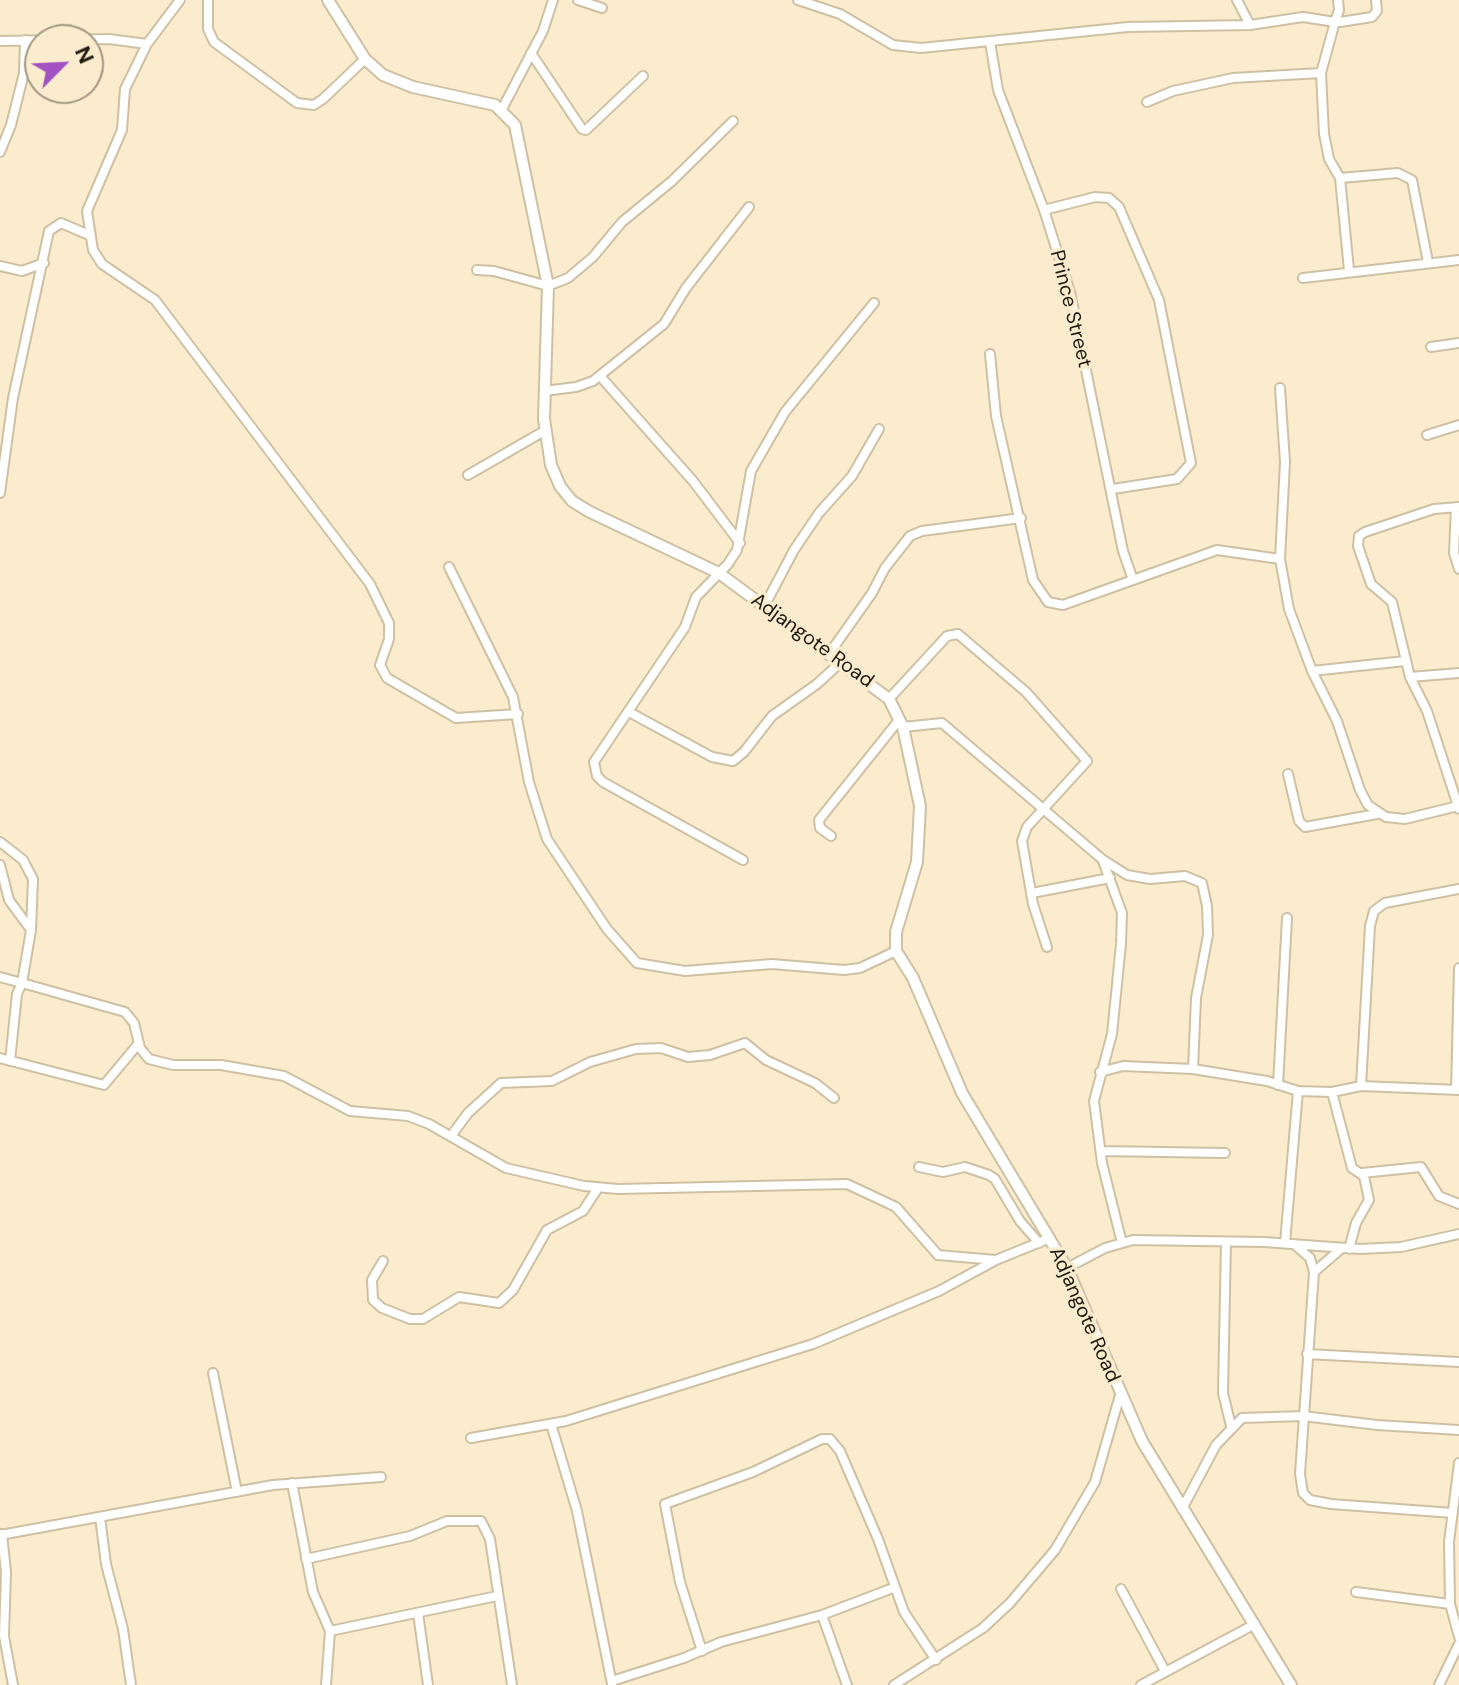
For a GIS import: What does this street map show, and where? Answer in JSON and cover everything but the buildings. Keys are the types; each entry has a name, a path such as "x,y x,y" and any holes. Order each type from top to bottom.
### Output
{"street":[{"path":"180,0 147,44 125,89 122,130 87,211 89,235 102,264 155,300 370,584 389,623 389,639 380,665 387,678 456,718 518,714"},
{"path":"208,0 208,29 214,42 297,103 314,105 365,59"},
{"path":"328,0 365,59 393,82 502,109 531,53 553,0"},
{"path":"578,0 602,8"},
{"path":"798,0 840,14 893,45 921,48 1128,27 1250,25 1303,17 1335,22 1372,17 1377,11 1376,0"},
{"path":"1237,0 1250,25"},
{"path":"1338,0 1339,10 1321,73 1324,134 1329,159 1340,178 1349,270"},
{"path":"104,39 147,44"},
{"path":"0,41 24,40"},
{"name":"Prince Street","path":"990,42 998,90 1044,210 1070,292 1113,489 1123,551 1133,580"},
{"path":"531,53 582,129 586,130 643,76"},
{"path":"0,152 11,125 24,73"},
{"path":"1147,102 1173,91 1233,78 1321,73"},
{"name":"Adjangote Road","path":"502,109 515,125 518,136 548,286 544,391 546,430 551,465 560,486 572,501 719,573 889,699 901,724 920,806 921,835 917,862 896,932 896,951 913,978 962,1093 1044,1240 1067,1268 1120,1395 1153,1462 1291,1685"},
{"path":"477,270 494,271 548,286 568,278 593,257 622,222 672,181 733,121"},
{"path":"0,123 11,125"},
{"path":"1340,178 1398,173 1412,180 1428,262"},
{"path":"1044,210 1095,197 1109,198 1119,207 1159,300 1191,463 1177,479 1113,489"},
{"path":"544,391 576,387 600,376 664,324 686,288 749,207"},
{"path":"0,493 13,398 49,231 54,225 71,224 89,235"},
{"path":"1303,278 1349,270 1459,260"},
{"path":"0,266 22,271 44,263"},
{"path":"743,860 597,776 594,762 685,627 696,597 719,573 740,543 748,482 796,395 854,331 874,303"},
{"path":"1431,347 1459,343"},
{"path":"990,354 996,416 1033,580 1048,602 1063,605 1217,550 1280,559"},
{"path":"600,376 693,481 740,543"},
{"path":"1280,388 1285,453 1280,559 1289,609 1312,671 1337,721 1360,790 1377,814"},
{"path":"1427,435 1459,425"},
{"path":"765,605 794,550 819,513 852,476 879,429"},
{"path":"468,475 546,430"},
{"path":"1288,774 1299,821 1305,827 1377,814 1405,819 1458,808 1427,711 1410,677 1392,602 1371,584 1358,546 1359,536 1434,509 1457,507 1454,553 1459,569"},
{"path":"829,654 872,593 885,568 910,536 922,531 1021,518"},
{"path":"449,567 491,649 518,714 529,782 547,839 607,929 637,963 685,971 772,964 844,970 860,968 896,951"},
{"path":"889,699 947,636 958,634 1026,692 1087,761 1027,827 1022,841 1047,947"},
{"path":"1312,671 1405,661"},
{"path":"629,712 712,757 733,761 744,752 772,716 817,684 841,662"},
{"path":"1410,677 1459,673"},
{"path":"831,836 820,828 819,820 901,724 942,723 1046,808 1102,859 1127,875 1195,878 1206,892 1208,935 1196,998 1193,1069"},
{"path":"1037,801 1055,799"},
{"path":"0,842 23,860 33,879 31,930 5,1060 104,1085 139,1043"},
{"path":"1102,859 1122,913 1121,944 1112,1034 1094,1101 1108,1196 1122,1243"},
{"path":"0,865 4,891 31,930"},
{"path":"1116,893 1127,875"},
{"path":"1032,893 1110,878"},
{"path":"1361,1086 1371,917 1385,903 1459,889"},
{"path":"1278,1085 1287,918"},
{"path":"1100,1072 1123,1066 1193,1069 1298,1091 1332,1092 1361,1086 1458,1090 1459,968"},
{"path":"0,977 120,1010 134,1023 144,1054 160,1063 221,1065 284,1076 350,1111 397,1112 451,1136 524,1175 598,1188 842,1183 861,1188 896,1207 938,1255 996,1260"},
{"path":"451,1136 468,1113 501,1083 552,1081 590,1062 636,1049 661,1048 688,1057 710,1055 745,1043 766,1060 815,1083 834,1098"},
{"path":"1290,1243 1298,1091"},
{"path":"1332,1092 1349,1143 1352,1168 1362,1173 1421,1167 1439,1196 1459,1204"},
{"path":"1101,1151 1225,1153"},
{"path":"471,1438 551,1424 813,1344 939,1291 996,1260 1044,1240 1020,1221 995,1179 989,1175 965,1167 943,1172 919,1167"},
{"path":"1314,1272 1345,1248 1369,1200 1362,1173"},
{"path":"383,1261 372,1280 373,1300 382,1308 410,1319 423,1319 459,1297 499,1303 513,1290 547,1230 583,1211 598,1188"},
{"path":"1067,1268 1122,1243 1226,1242 1345,1248 1401,1247 1459,1234"},
{"path":"1226,1242 1223,1393 1231,1426"},
{"path":"1290,1243 1310,1258 1314,1272 1300,1474 1303,1493 1310,1500 1453,1513"},
{"path":"1307,1354 1459,1362"},
{"path":"213,1373 237,1492"},
{"path":"894,1685 936,1660 1001,1612 1055,1550 1095,1482 1120,1395"},
{"path":"1182,1509 1216,1445 1231,1426 1256,1416 1303,1416 1459,1430"},
{"path":"551,1424 577,1511 612,1683 721,1642 822,1615 893,1588"},
{"path":"702,1651 680,1582 665,1504 753,1472 822,1439 834,1441 840,1451 878,1539 893,1588 914,1630 936,1660"},
{"path":"1459,1463 1453,1513 1450,1604 1459,1637"},
{"path":"13,1685 4,1636 6,1572 1,1534 292,1483 381,1477"},
{"path":"292,1483 313,1592 330,1631 326,1685"},
{"path":"100,1517 106,1564 123,1629 131,1685"},
{"path":"306,1559 410,1536 447,1521 481,1521 490,1539 512,1685"},
{"path":"1121,1589 1165,1671"},
{"path":"1356,1592 1450,1604"},
{"path":"330,1631 497,1596"},
{"path":"418,1613 428,1685"},
{"path":"822,1615 847,1685"},
{"path":"1141,1685 1255,1624"},
{"path":"1439,1685 1459,1644"}]}
